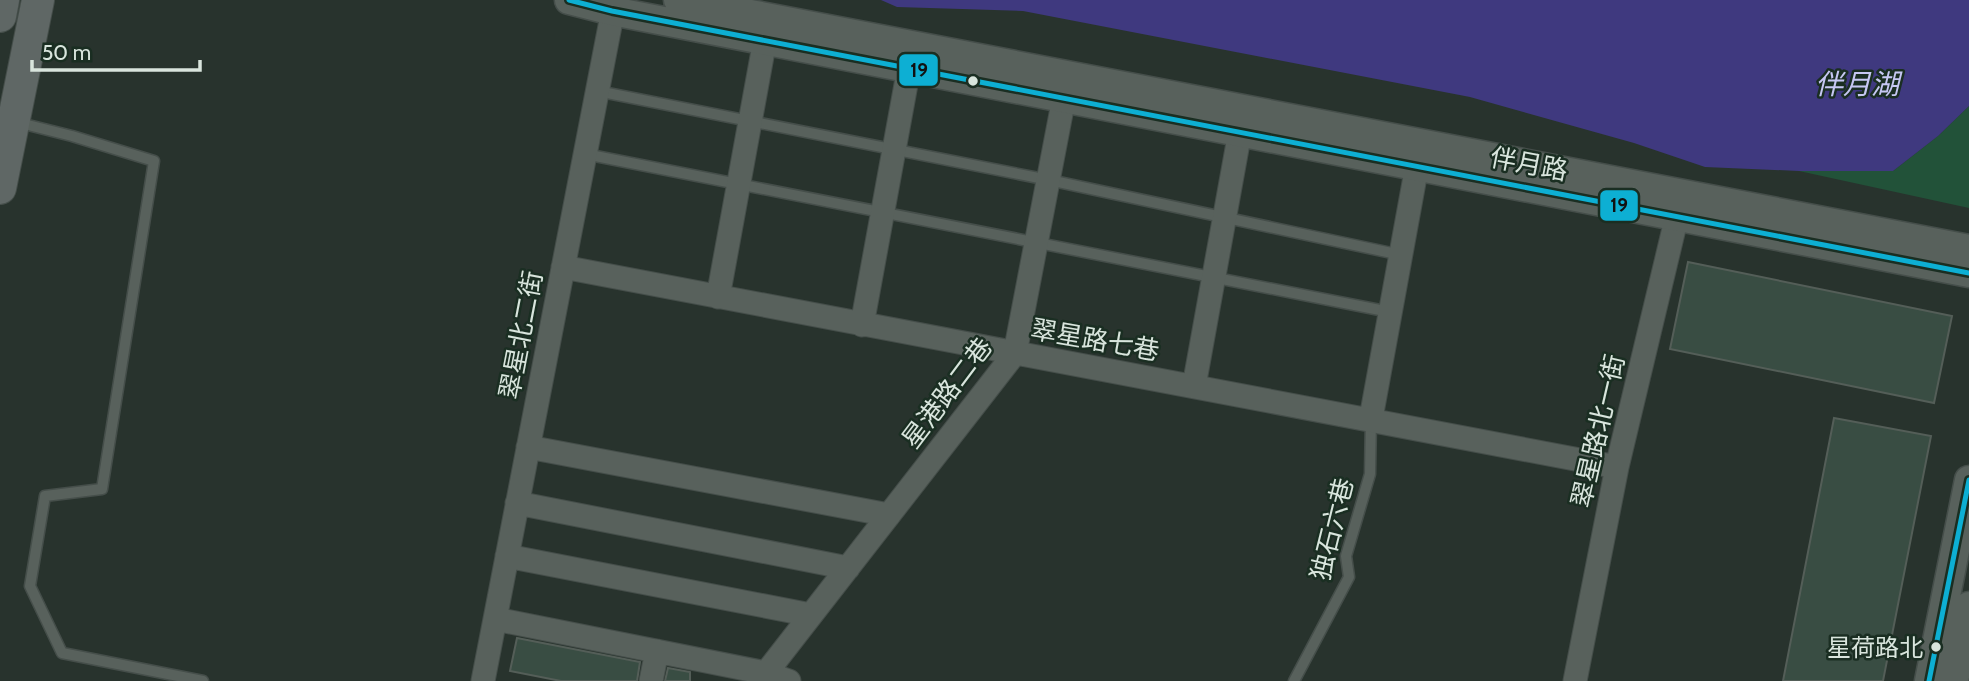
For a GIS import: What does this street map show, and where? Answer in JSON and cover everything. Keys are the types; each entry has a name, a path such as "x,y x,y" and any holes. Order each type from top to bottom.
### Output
{"main road":[{"path":"0,16 3,0"},
{"path":"0,188 38,0"}],"street":[{"name":"伴月路","path":"569,0 614,5 765,40 1417,166 1969,249"},
{"name":"伴月路","path":"678,0 1679,205 1969,273"},
{"name":"翠星北二街","path":"482,681 614,5"},
{"path":"718,297 765,40"},
{"path":"862,325 909,68"},
{"name":"星港路二巷","path":"766,677 811,615 1015,354 1064,98"},
{"path":"1194,386 1240,132"},
{"path":"1371,418 1417,166"},
{"name":"翠星路北一街","path":"1576,681 1617,467 1679,205"},
{"name":"翠星路七巷","path":"563,267 1015,354 1371,418 1617,467"},
{"path":"528,447 889,516"},
{"path":"1929,681 1969,480"},
{"path":"517,503 848,568"},
{"path":"507,556 811,615"},
{"path":"1954,681 1969,606"},
{"path":"495,619 657,651 789,681"},
{"path":"651,681 657,651"}],"lane":[{"path":"597,91 1049,180 1401,255"},
{"path":"13,121 154,162 102,489 45,496 30,586 62,653 203,681"},
{"path":"584,154 1390,312"},
{"name":"独石六巷","path":"1294,681 1349,577 1346,556 1370,474 1371,418"}],"green space":[{"path":"1969,106 1969,208 1799,171 1893,171 1938,136"}],"water":[{"name":"伴月湖","path":"881,0 1969,0 1969,106 1938,136 1893,171 1705,167 1634,143 1470,97 1023,11 897,7"}],"building":[{"path":"1688,262 1952,316 1934,403 1670,349"},
{"path":"1834,418 1931,436 1883,681 1783,681"},
{"path":"517,638 640,662 637,681 561,681 510,671"},
{"path":"668,668 690,672 690,681 665,681"}],"transit line":[{"name":"19","path":"569,0 612,11 1969,273"},
{"name":"19","path":"1929,681 1969,480"}],"place":[{"name":"星荷路北","path":"1936,647"}]}
